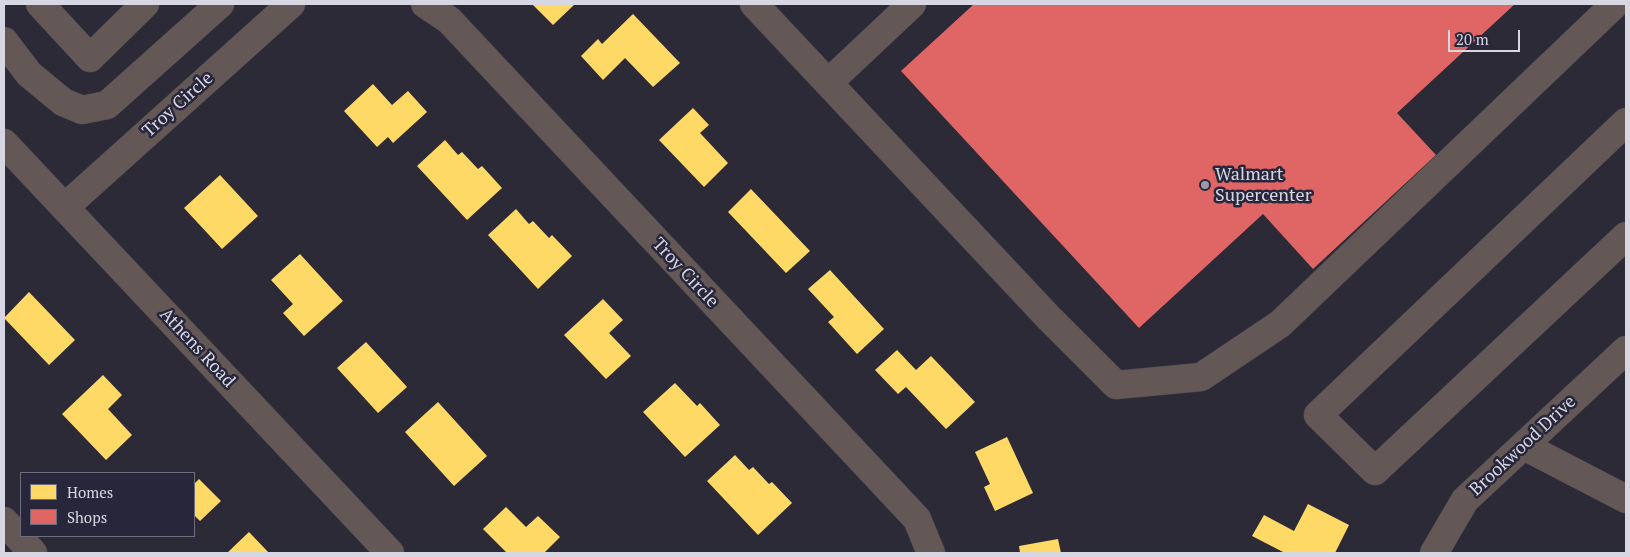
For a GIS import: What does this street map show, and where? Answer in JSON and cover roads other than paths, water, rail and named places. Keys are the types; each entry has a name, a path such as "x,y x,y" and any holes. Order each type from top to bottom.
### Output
{"street":[{"path":"40,4 90,58 145,4"},
{"path":"4,41 29,74 63,102 82,110 107,105 220,4"},
{"name":"Troy Circle","path":"65,207 291,4"},
{"name":"Troy Circle","path":"425,4 449,20 917,519 931,553"},
{"path":"754,4 1049,318 1116,385 1201,377 1280,324 1614,4"},
{"path":"828,83 912,4"},
{"path":"1626,122 1318,415 1376,470 1626,236"},
{"name":"Athens Road","path":"4,143 390,553"},
{"name":"Brookwood Drive","path":"1434,553 1465,500 1626,350"},
{"path":"1524,446 1622,490"},
{"path":"4,521 33,553"}],"place":[{"name":"Walmart Supercenter","path":"1205,185"}]}
